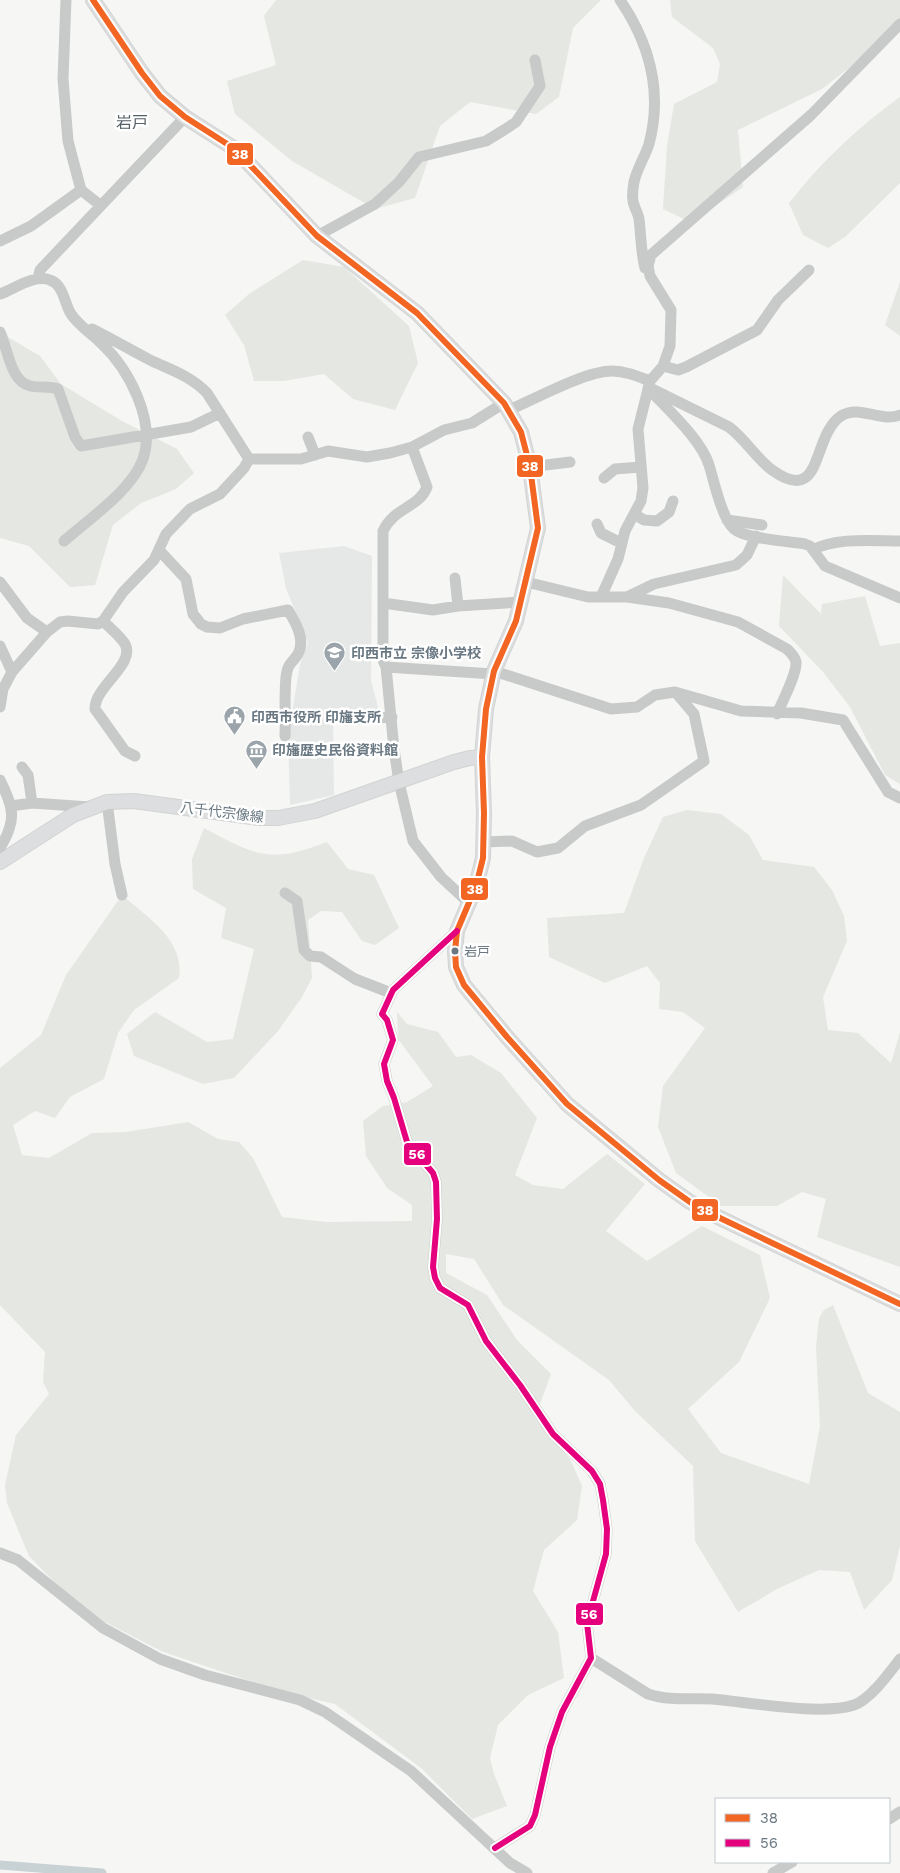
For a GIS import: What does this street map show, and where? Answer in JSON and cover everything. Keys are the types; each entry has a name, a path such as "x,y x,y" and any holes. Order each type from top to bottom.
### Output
{"main road":[{"path":"93,0 142,73 166,101 185,117 235,149 317,236 417,313 507,407 521,432 530,467 538,528 516,620 494,672 486,709 482,758 484,842 480,870 457,931 455,959 464,985 539,1075 588,1122 627,1155 690,1202 900,1304"},
{"name":"八千代宗像線","path":"0,862 73,815 107,802 134,801 259,818 278,818 315,811 470,758 482,758"}],"street":[{"path":"66,0 63,79 68,141 81,190 100,205"},
{"path":"601,597 618,559 620,543 634,514 643,488 638,429 649,384 663,366 670,346 671,310 644,265 638,216 633,201 637,167 648,147 655,120 656,101 653,77 647,55 630,15 620,0"},
{"path":"650,276 648,266 651,255 657,248 676,235 811,115 900,24"},
{"path":"317,236 375,204 399,182 419,157 486,141 516,122 540,86 536,60"},
{"path":"38,278 40,270 185,117"},
{"path":"0,241 31,226 81,190"},
{"path":"663,366 678,370 686,367 756,330 778,300 809,270"},
{"path":"0,294 38,278 47,279 57,284 71,314 115,358 133,390 144,419 147,436 143,458 136,474 64,541"},
{"path":"77,321 151,360 182,373 199,384 249,459"},
{"path":"0,332 17,377 25,384 33,387 58,389 78,444 83,446 191,427 220,413"},
{"path":"249,459 286,460 336,451 367,457 412,447 444,430 472,422 574,382 610,371 625,372 729,427 739,435 770,469 792,482 798,483 808,476 830,428 841,416 856,412 890,418 900,415"},
{"path":"649,384 697,445 708,463 727,520 732,528 738,532 756,536 805,544 813,550 826,566 900,598"},
{"path":"308,437 315,455"},
{"path":"412,447 427,486 420,499 393,515 383,531 383,660 386,667 394,749 399,782 413,841 441,877 469,902"},
{"path":"0,707 3,689 12,672 47,632 60,622 98,624 103,621 123,592 154,560 166,534 190,509 220,494 244,468 249,459"},
{"path":"530,467 570,462"},
{"path":"604,478 615,469 641,467"},
{"path":"634,514 644,520 657,521 669,512 673,501"},
{"path":"727,520 762,526"},
{"path":"597,524 601,533 620,543"},
{"path":"627,597 654,584 736,565 747,556 756,536"},
{"path":"813,550 821,546 864,540 900,541"},
{"path":"159,550 186,579 193,614 201,624 213,629 220,628 243,619 288,610 299,630 300,645 298,653 289,663 286,679 285,736"},
{"path":"455,578 458,606"},
{"path":"0,582 27,618 47,632"},
{"path":"526,582 588,597 627,597 669,603 738,622 787,649 794,655 796,662 776,714"},
{"path":"383,603 433,610 458,606 521,602"},
{"path":"103,621 125,644 127,651 122,665 97,696 95,709 125,751 135,756"},
{"path":"0,646 12,672"},
{"path":"386,667 494,672 611,709 637,707 655,695 674,692 741,711 776,714 801,713 843,720 888,792 900,798"},
{"path":"484,842 512,840 537,852 558,848 585,826 641,805 704,761 694,714 674,692"},
{"path":"346,720 392,717"},
{"path":"22,767 28,775 32,802"},
{"path":"0,780 12,806 13,813 9,833 0,848"},
{"path":"12,806 32,802 90,808"},
{"path":"107,802 114,864 122,895"},
{"path":"285,893 297,901 304,950 310,956 321,956 355,979 391,993"},
{"path":"457,931 391,993 382,1014 387,1020 393,1040 384,1071 407,1142 433,1173 436,1182 438,1219 433,1267 435,1278 440,1288 468,1305 486,1341 520,1385 553,1434 583,1461 600,1484 607,1529 606,1554 587,1623 591,1658 562,1712 550,1746 530,1826 495,1848"},
{"path":"0,1553 18,1560 103,1628 160,1660 205,1675 300,1700 325,1712 411,1771 510,1863 527,1873"},
{"path":"591,1658 640,1690 658,1698 695,1698 821,1708 856,1704 885,1677 900,1659"},
{"path":"773,1873 790,1863"}],"shaded area":[{"path":"276,0 601,0 573,28 559,97 536,114 470,102 440,126 415,198 375,209 292,161 235,114 227,81 276,65 264,16"},
{"path":"670,0 900,0 900,22 876,47 822,89 738,130 743,187 705,213 684,219 663,209 667,146 674,104 717,82 720,64 713,48 672,17"},
{"path":"900,97 900,183 845,237 828,248 803,235 789,203 814,173 841,146 869,120"},
{"path":"303,260 344,267 409,326 418,363 395,410 353,399 324,374 284,381 254,381 244,345 225,315 249,294"},
{"path":"900,282 900,336 885,325"},
{"path":"0,337 8,337 40,356 61,384 122,421 177,449 194,473 176,489 141,503 113,525 95,585 70,587 29,546 0,538"},
{"name":"印西市立 宗像小学校","path":"344,546 372,556 371,680 379,711 333,717 334,795 290,805 288,739 300,664 308,643 286,588 279,553"},
{"path":"783,575 821,614 822,604 865,596 880,646 900,643 900,784 885,775 850,707 823,672 779,626"},
{"path":"687,810 721,814 749,835 763,860 814,867 832,890 844,916 847,941 823,997 828,1030 858,1033 891,1063 900,1032 900,1267 817,1237 826,1199 802,1192 777,1206 721,1206 676,1173 658,1127 663,1086 705,1028 683,1012 659,1009 660,983 647,966 605,983 549,957 547,918 624,913 644,858 663,817"},
{"path":"204,828 237,845 264,854 291,853 327,842 348,869 374,875 399,928 375,945 362,941 342,912 321,911 308,920 312,978 302,997 278,1031 234,1078 203,1084 134,1056 127,1034 155,1012 207,1042 233,1039 254,949 221,938 226,908 193,889 192,859"},
{"path":"122,895 153,921 170,941 176,952 179,964 179,978 134,1010 118,1033 104,1079 70,1097 55,1118 35,1111 13,1125 22,1155 49,1158 92,1133 126,1132 188,1122 218,1139 239,1142 253,1158 282,1217 326,1222 412,1221 412,1205 387,1188 366,1156 363,1121 383,1106 407,1102 433,1086 398,1039 397,1012 407,1024 438,1032 456,1057 471,1055 501,1073 537,1118 515,1175 533,1185 563,1189 607,1154 645,1184 606,1231 647,1261 702,1226 760,1255 770,1298 739,1362 688,1409 721,1453 809,1484 820,1426 816,1347 819,1318 824,1310 833,1305 868,1393 900,1412 900,1546 892,1580 864,1610 850,1572 819,1570 777,1589 738,1612 695,1541 693,1466 635,1411 609,1380 503,1305 474,1259 446,1254 446,1273 487,1295 517,1340 551,1374 535,1418 570,1459 582,1486 577,1520 544,1550 533,1591 558,1632 564,1678 528,1695 498,1725 490,1758 494,1774 507,1806 472,1819 421,1768 335,1704 282,1692 161,1651 103,1621 57,1585 29,1556 7,1503 5,1485 16,1435 49,1394 43,1382 45,1352 0,1305 0,1068 41,1035 66,975"}],"waterway":[{"path":"0,1865 102,1873"}],"transit line":[{"name":"38","path":"93,0 142,73 160,96 185,117 235,149 317,236 417,313 504,403 521,432 530,467 538,528 516,621 494,671 486,709 482,757 483,858 476,886 457,931 455,951 456,967 464,985 507,1037 567,1104 659,1180 690,1202 720,1218 900,1304"},
{"name":"56","path":"457,931 393,990 382,1014 387,1020 393,1040 384,1064 387,1081 407,1142 433,1173 436,1182 437,1219 433,1267 435,1278 440,1288 468,1305 486,1341 520,1385 553,1434 592,1471 600,1484 607,1529 606,1554 587,1623 591,1658 562,1712 550,1747 535,1815 530,1826 495,1848"}],"place":[{"name":"印西市立 宗像小学校","path":"335,672"},
{"name":"印西市役所 印旛支所","path":"235,736"},
{"name":"印旛歴史民俗資料館","path":"256,769"},
{"name":"岩戸","path":"455,951"}],"district":[{"name":"岩戸","path":"132,122"}]}
